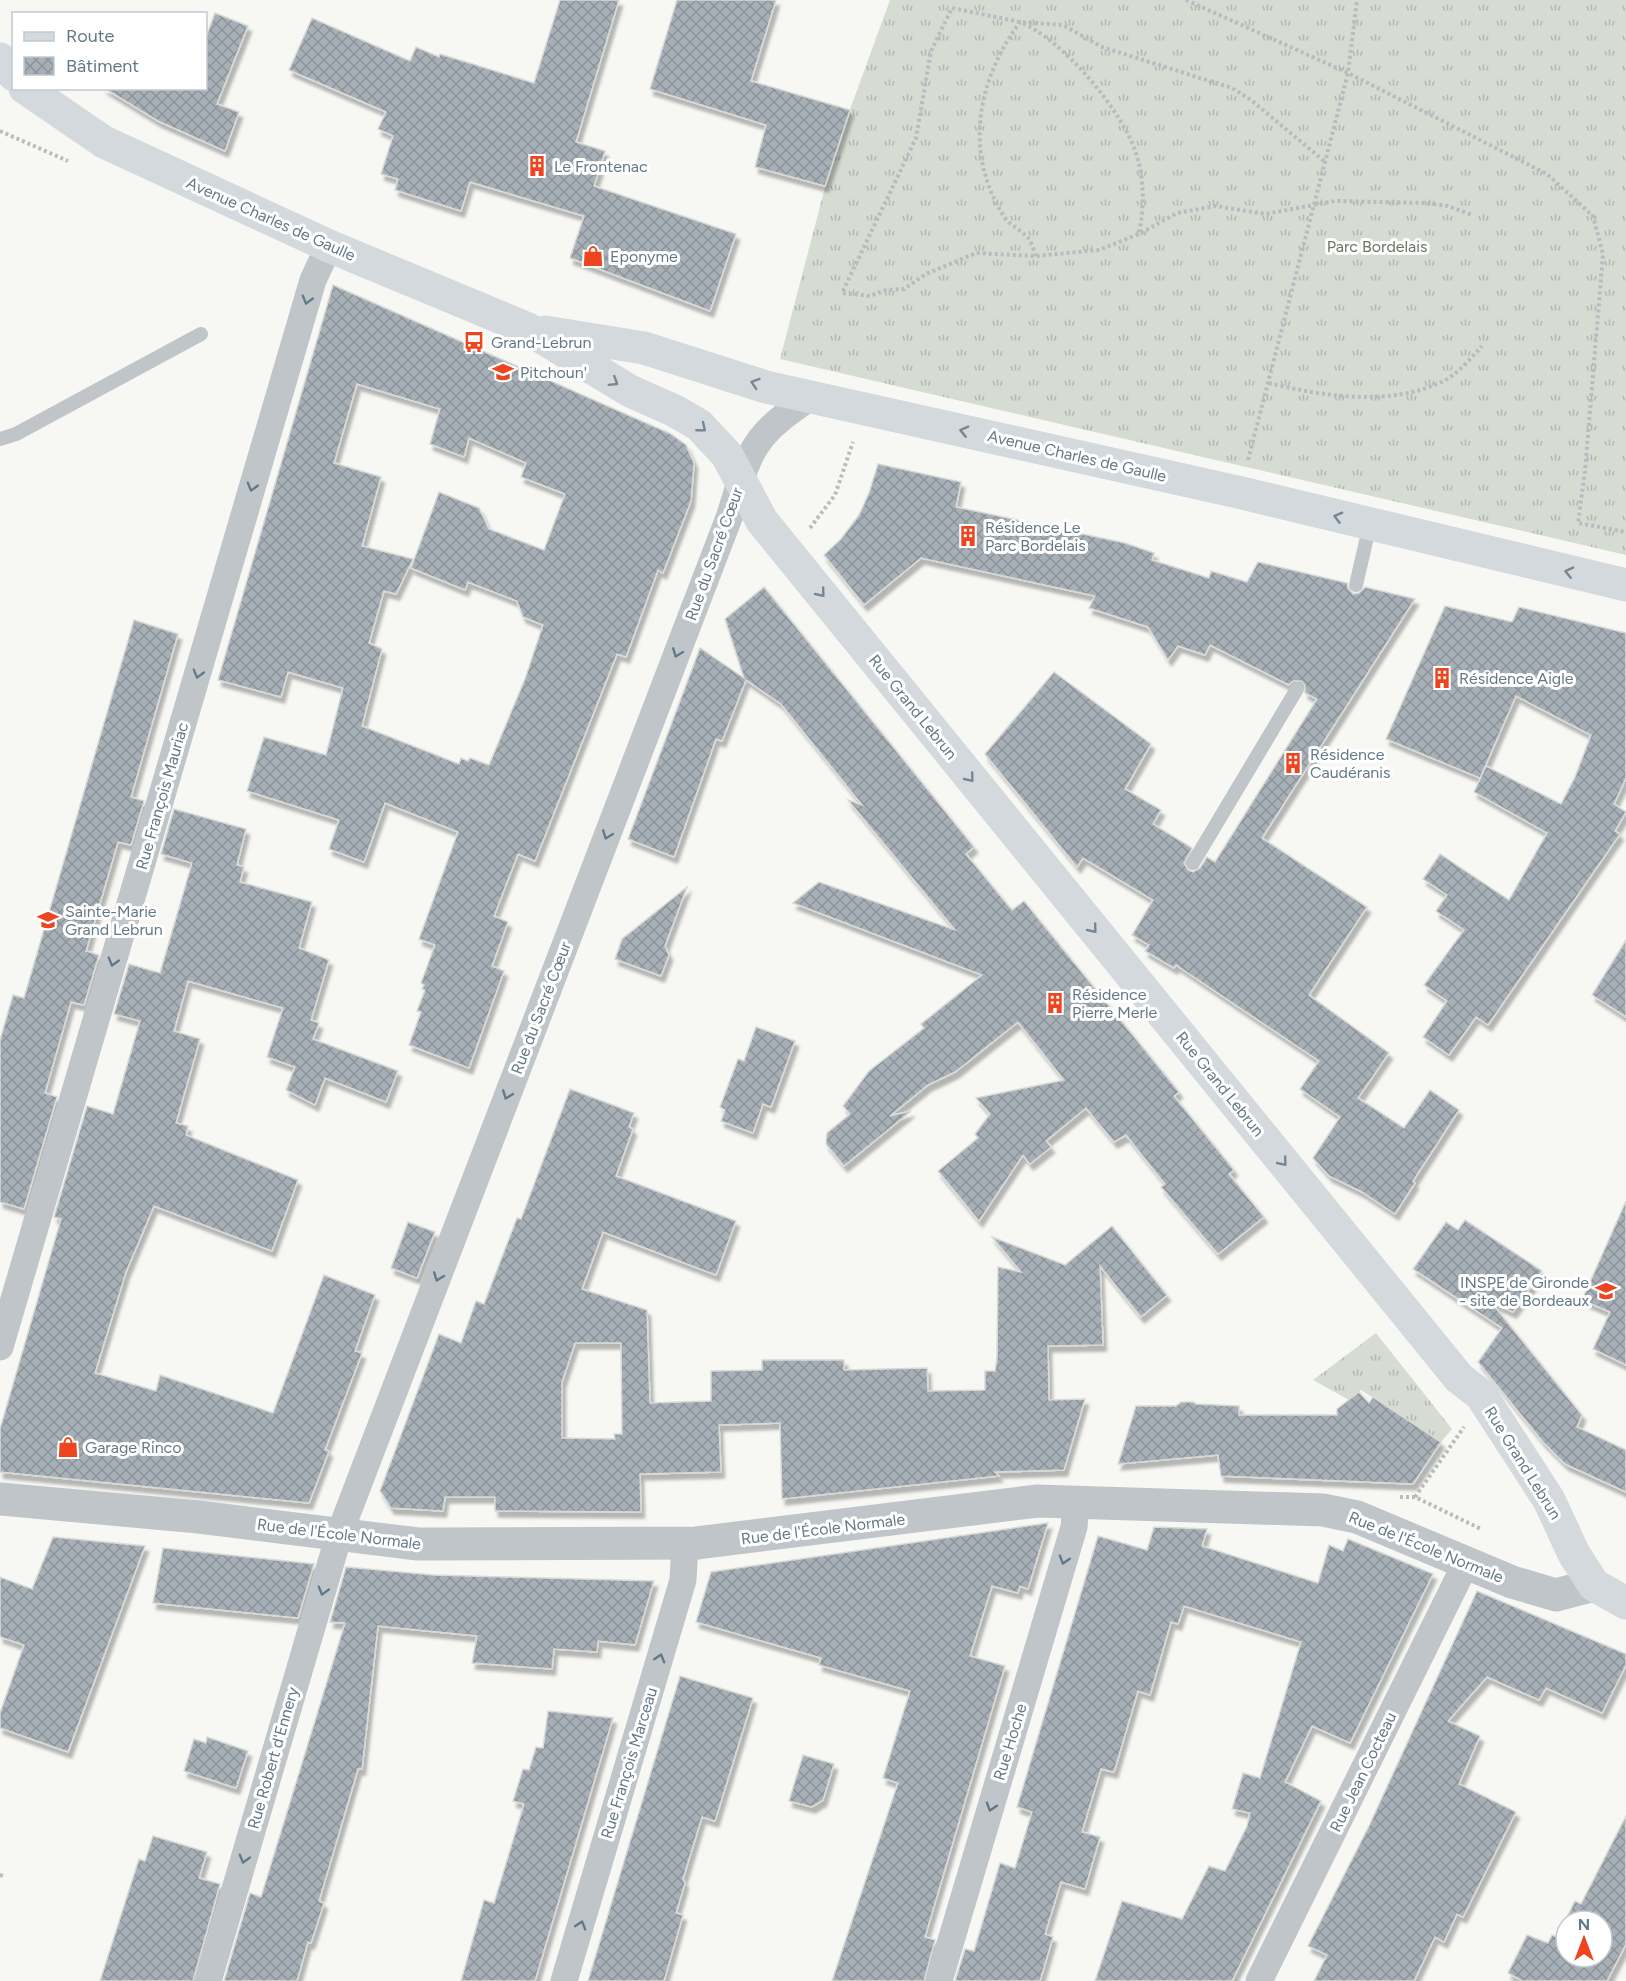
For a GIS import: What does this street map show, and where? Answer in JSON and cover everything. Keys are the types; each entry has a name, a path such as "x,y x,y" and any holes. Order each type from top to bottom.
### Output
{"main road":[{"name":"Avenue Charles de Gaulle","path":"28,90 104,142 329,246 528,329 630,391 675,411 699,425 722,448 741,480"},
{"name":"Avenue Charles de Gaulle","path":"528,329 644,348 766,387 1242,494 1626,585"},
{"name":"Rue Grand Lebrun","path":"741,480 762,521 1451,1369 1481,1395 1549,1500 1574,1554 1594,1585"},
{"path":"1594,1585 1626,1603"}],"street":[{"name":"Rue François Mauriac","path":"0,1347 313,280 329,246"},
{"name":"Rue du Sacré Cœur","path":"339,1535 722,537 749,453 762,435 783,416 811,397"},
{"name":"Rue de l'École Normale","path":"0,1499 199,1517 418,1544 685,1544 1038,1501 1323,1510 1357,1517 1466,1563 1556,1595 1594,1585"},
{"name":"Rue Hoche","path":"939,1981 1074,1527 1076,1503"},
{"name":"Rue Robert d'Ennery","path":"208,1981 339,1535"},
{"name":"Rue François Marceau","path":"564,1981 683,1580 685,1544"},
{"name":"Rue Jean Cocteau","path":"1259,1981 1466,1563"}],"lane":[{"path":"0,440 16,434 201,333"},
{"path":"1356,585 1370,524"},
{"path":"1193,863 1297,689"}],"path":[{"path":"1186,0 1348,73 1547,174 1593,216 1603,254 1586,471 1578,523 1626,532"},
{"path":"1242,494 1348,73 1357,0"},
{"path":"1324,161 1251,100 1232,88 1102,47 1064,24 1020,22 952,8 931,51 916,138 842,293 870,296 895,288 904,289 926,274 976,253 1036,256 1099,250 1139,234 1177,213 1216,206 1264,214 1335,201 1426,203 1448,206 1472,215"},
{"path":"1020,22 1032,27 1068,58 1108,99 1136,152 1145,201 1139,234"},
{"path":"1020,22 1008,38 982,100 978,138 986,179 1006,219 1029,240 1036,256"},
{"path":"1269,383 1307,393 1369,396 1409,393 1439,384 1461,369 1482,346"},
{"path":"784,548 804,534 835,495 862,407"},
{"path":"844,440 853,442"},
{"path":"1464,1427 1415,1497 1490,1533"}],"green space":[{"name":"Parc Bordelais","path":"890,0 1626,0 1626,555 780,359 834,153"},
{"path":"1376,1333 1452,1429 1441,1442 1361,1390 1349,1400 1313,1380"}],"building":[{"path":"560,0 619,0 576,142 605,151 594,186 736,234 710,311 570,258 584,216 470,182 461,211 395,190 398,179 381,174 393,136 378,129 386,112 289,70 312,18 410,61 416,47 439,57 440,54 534,83"},
{"path":"677,0 776,0 751,81 850,110 825,186 755,167 766,125 650,89"},
{"path":"215,13 248,26 217,104 239,112 225,151 158,121 107,90 207,90 207,34"},
{"path":"333,285 671,434 686,445 694,463 691,501 663,573 658,570 626,657 617,654 535,861 518,854 494,916 508,922 492,966 504,971 469,1068 409,1045 421,1012 417,1011 425,990 422,989 424,985 421,983 435,945 419,939 458,832 385,803 364,862 329,849 339,820 247,791 264,737 326,755 343,688 288,672 281,697 218,680","holes":["357,384 440,409 430,444 464,457 469,438 526,463 521,477 565,494 544,550 489,529 479,508 439,492 411,568 465,590 468,582 517,601 523,617 543,625 525,679 489,765 470,758 468,761 461,758 459,764 362,726 382,649 369,643 384,591 396,594 413,559 362,546 381,477 334,463"]},
{"path":"878,464 961,482 956,507 1125,543 1154,553 1152,560 1209,578 1211,571 1247,582 1258,562 1347,583 1353,594 1359,593 1365,587 1415,599 1262,838 1367,907 1309,995 1389,1053 1358,1098 1404,1128 1430,1090 1459,1110 1413,1181 1415,1183 1395,1214 1362,1192 1329,1176 1313,1158 1340,1117 1300,1089 1319,1061 1176,965 1174,968 1145,951 1149,945 1132,935 1153,900 1083,858 1077,867 985,754 1054,672 1151,744 1125,789 1161,810 1153,824 1192,848 1184,863 1188,870 1193,872 1200,868 1207,857 1215,862 1317,699 1305,693 1305,685 1301,681 1293,681 1289,685 1210,645 1205,655 1178,646 1168,660 1148,627 1089,608 1095,596 921,558 864,605 824,555 841,539 859,515"},
{"path":"764,587 974,847 966,854 1012,910 1024,901 1179,1092 1174,1096 1234,1170 1229,1174 1264,1217 1218,1254 1161,1187 1165,1184 1126,1135 1114,1142 1086,1108 1046,1141 1051,1147 1030,1164 1023,1155 979,1221 938,1171 978,1138 975,1134 990,1114 976,1098 1064,1080 1018,1022 955,1072 928,1085 890,1116 911,1111 844,1166 826,1144 827,1133 850,1114 843,1106 869,1071 924,1028 921,1024 982,975 793,903 819,882 955,930 848,800 862,805 781,704 746,680 722,741 716,739 674,857 628,839 700,648 744,678 725,619"},
{"path":"1445,606 1512,622 1519,607 1626,633 1626,778 1614,804 1626,812 1615,831 1620,834 1488,1025 1476,1017 1449,1055 1423,1037 1447,1001 1424,985 1464,930 1436,911 1447,895 1423,879 1440,854 1509,900 1547,833 1474,792 1486,766 1561,804 1575,777 1591,735 1516,696 1480,778 1386,739"},
{"path":"134,620 178,634 131,797 144,801 131,845 118,842 86,951 99,955 84,1005 71,1002 45,1093 57,1097 24,1209 0,1202 0,1040 13,995 24,998"},
{"path":"174,809 246,829 237,865 244,867 240,882 312,902 299,948 329,960 311,1020 319,1023 313,1039 398,1071 386,1102 325,1078 315,1105 286,1090 295,1067 267,1057 283,1008 188,981 174,1031 200,1039 176,1123 188,1126 186,1135 298,1180 272,1251 154,1206 126,1272 95,1373 156,1391 160,1375 273,1413 324,1275 375,1295 355,1351 362,1353 325,1450 329,1451 309,1503 0,1472 0,1429 61,1219 54,1217 87,1106 113,1114 140,1021 114,1014 129,964 160,973 192,863 161,854"},
{"path":"687,887 665,946 669,955 661,976 615,959 622,939"},
{"path":"1626,940 1626,1017 1592,995"},
{"path":"756,1027 795,1041 771,1107 763,1104 753,1133 721,1121 725,1110 720,1107 738,1059 744,1061"},
{"path":"570,1089 634,1113 629,1127 633,1129 616,1176 736,1221 716,1275 603,1232 582,1289 647,1310 650,1403 711,1401 711,1371 762,1370 762,1360 844,1360 844,1370 927,1368 928,1391 985,1390 985,1371 995,1371 997,1358 998,1267 1021,1272 992,1237 1065,1265 1112,1226 1167,1295 1141,1317 1100,1266 1103,1345 1048,1346 1049,1400 1085,1399 1064,1470 995,1472 999,1476 782,1499 780,1423 719,1425 721,1472 640,1474 641,1512 495,1511 495,1497 445,1497 443,1511 391,1508 380,1491 439,1334 461,1343 476,1301 484,1304 517,1218 521,1219","holes":["575,1343 621,1343 622,1434 614,1434 615,1439 562,1438 562,1382"]},
{"name":"INSPE de Gironde - site de Bordeaux","path":"1626,1201 1626,1365 1593,1349 1610,1312 1582,1300"},
{"path":"1465,1220 1542,1271 1513,1312 1491,1302 1582,1415 1577,1427 1626,1450 1626,1492 1565,1464 1543,1442 1478,1362 1502,1328 1413,1269 1446,1222 1458,1230"},
{"path":"408,1222 435,1232 417,1278 391,1268"},
{"path":"1359,1392 1369,1403 1373,1397 1441,1442 1413,1484 1221,1476 1218,1455 1118,1464 1136,1406 1176,1406 1181,1402 1193,1402 1239,1406 1239,1415 1337,1415 1337,1409"},
{"path":"1048,1523 1028,1589 1020,1586 1018,1593 992,1586 970,1656 1005,1666 925,1937 935,1940 924,1981 832,1981 898,1783 883,1778 910,1691 819,1665 821,1658 696,1622 711,1572"},
{"path":"1154,1527 1207,1529 1202,1546 1318,1583 1329,1545 1343,1551 1348,1539 1433,1574 1350,1743 1312,1726 1285,1782 1321,1801 1232,1981 1095,1981 1122,1901 1182,1919 1209,1866 1225,1871 1247,1826 1250,1813 1232,1809 1243,1773 1260,1778 1301,1642 1184,1606 1178,1624 1171,1622 1150,1695 1138,1691 1114,1772 1101,1769 1082,1832 1100,1837 1085,1889 1061,1882 1045,1934 1053,1937 1040,1981 955,1981 965,1949 974,1951 1000,1863 1015,1868 1032,1812 1017,1807 1098,1536 1147,1550"},
{"path":"53,1537 145,1546 68,1752 0,1728 0,1713 24,1645 0,1637 0,1577 32,1589"},
{"path":"163,1548 314,1564 298,1618 153,1603"},
{"path":"346,1567 433,1575 654,1581 635,1645 598,1641 597,1652 554,1649 552,1669 472,1663 477,1636 378,1626 362,1769 358,1769 319,1901 324,1903 311,1943 308,1942 297,1981 224,1981 250,1893 261,1897 345,1623 330,1622"},
{"path":"1477,1591 1626,1654 1626,1665 1602,1713 1546,1688 1539,1700 1487,1677 1448,1721 1480,1736 1459,1784 1516,1812 1463,1917 1457,1914 1444,1942 1435,1937 1414,1981 1314,1981 1327,1955 1308,1946 1369,1826"},
{"path":"680,1676 753,1698 715,1821 702,1817 683,1879 685,1883 676,1913 683,1915 664,1981 588,1981"},
{"path":"548,1711 613,1718 535,1981 461,1981 484,1900 494,1903 524,1804 513,1801 523,1769 529,1770 536,1747 543,1748"},
{"path":"207,1737 248,1751 236,1788 184,1771 194,1739 206,1743"},
{"path":"803,1755 834,1764 823,1800 812,1807 789,1801"},
{"path":"1626,1816 1626,1944 1614,1967 1614,1909 1571,1909 1575,1901 1581,1904"},
{"path":"153,1836 207,1852 199,1878 220,1884 193,1981 100,1981 139,1859 145,1861"},
{"path":"1527,1935 1548,1943 1552,1935 1554,1936 1554,1969 1613,1969 1607,1981 1522,1981 1508,1973"}],"place":[{"name":"Le Frontenac","path":"537,166"},
{"name":"Eponyme","path":"593,256"},
{"name":"Grand-Lebrun","path":"474,342"},
{"name":"Pitchoun'","path":"503,372"},
{"name":"Résidence Le Parc Bordelais","path":"968,536"},
{"name":"Résidence Aigle","path":"1442,678"},
{"name":"Résidence Caudéranis","path":"1293,763"},
{"name":"Sainte-Marie Grand Lebrun","path":"48,920"},
{"name":"Résidence Pierre Merle","path":"1055,1003"},
{"name":"INSPE de Gironde - site de Bordeaux","path":"1606,1291"},
{"name":"Garage Rinco","path":"68,1447"}]}
